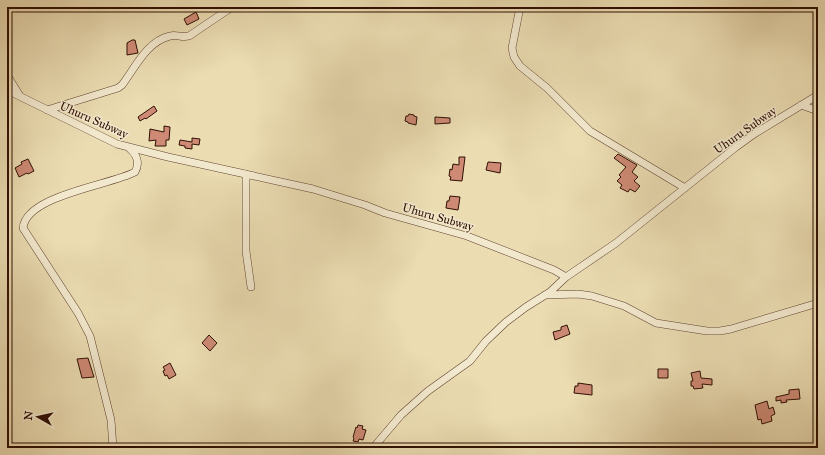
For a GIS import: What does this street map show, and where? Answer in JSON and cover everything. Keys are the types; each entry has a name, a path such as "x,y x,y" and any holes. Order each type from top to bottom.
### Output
{"street":[{"path":"47,110 118,88 122,85 145,53 156,42 168,36 188,36 232,7"},
{"path":"520,7 512,48 514,57 520,66 551,92 590,131 685,188"},
{"path":"7,75 20,96"},
{"name":"Uhuru Subway","path":"7,90 106,140 128,148 313,189 365,205 385,213 461,234 554,270 566,277 616,243 736,147 754,134 818,95"},
{"path":"801,105 818,111"},
{"path":"113,448 111,420 90,336 78,313 23,228 27,216 41,206 57,198 135,172 138,167 137,157 128,148"},
{"path":"246,174 246,251 251,287"},
{"path":"373,448 396,420 415,401 470,361 486,341 506,322 566,277"},
{"path":"544,295 578,294 592,296 624,306 656,323 707,331 731,329 818,303"}],"building":[{"path":"196,12 199,19 187,25 184,19"},
{"path":"135,40 138,53 127,55 127,43"},
{"path":"154,106 157,111 146,119 145,118 140,121 138,117"},
{"path":"409,114 417,117 416,125 405,121 406,116"},
{"path":"435,117 450,118 450,123 435,124"},
{"path":"164,126 170,127 169,140 166,140 166,146 155,146 156,140 149,141 150,129 164,132"},
{"path":"192,138 200,139 199,145 192,144 192,149 179,145 180,140 192,142"},
{"path":"618,154 637,165 632,172 638,177 634,181 640,186 635,192 630,189 628,192 620,188 622,185 617,181 621,177 619,175 626,167 614,158"},
{"path":"459,157 465,157 462,181 450,180 450,169 452,170 453,164 459,165"},
{"path":"28,159 34,171 19,177 15,168 22,164 21,162"},
{"path":"488,162 501,163 500,173 486,170"},
{"path":"450,196 460,197 458,210 446,208 447,201 449,201"},
{"path":"567,325 570,334 555,340 553,332 561,330 561,327"},
{"path":"209,335 217,343 210,351 202,343"},
{"path":"88,358 94,377 82,378 77,359"},
{"path":"170,363 176,375 169,379 167,375 165,376 163,371 165,370 163,367"},
{"path":"658,369 668,369 668,378 658,378"},
{"path":"700,371 701,378 712,379 712,385 702,384 703,388 694,389 693,386 691,386 691,381 693,381 691,373"},
{"path":"578,383 592,385 592,395 574,393 575,386 578,386"},
{"path":"799,389 800,399 786,400 787,402 781,403 781,400 776,401 776,397 789,394 789,390"},
{"path":"767,401 769,409 773,407 775,414 771,416 772,421 762,424 761,419 758,420 755,405"},
{"path":"358,425 363,426 362,429 366,430 363,440 359,439 358,442 353,441 353,437"}]}
